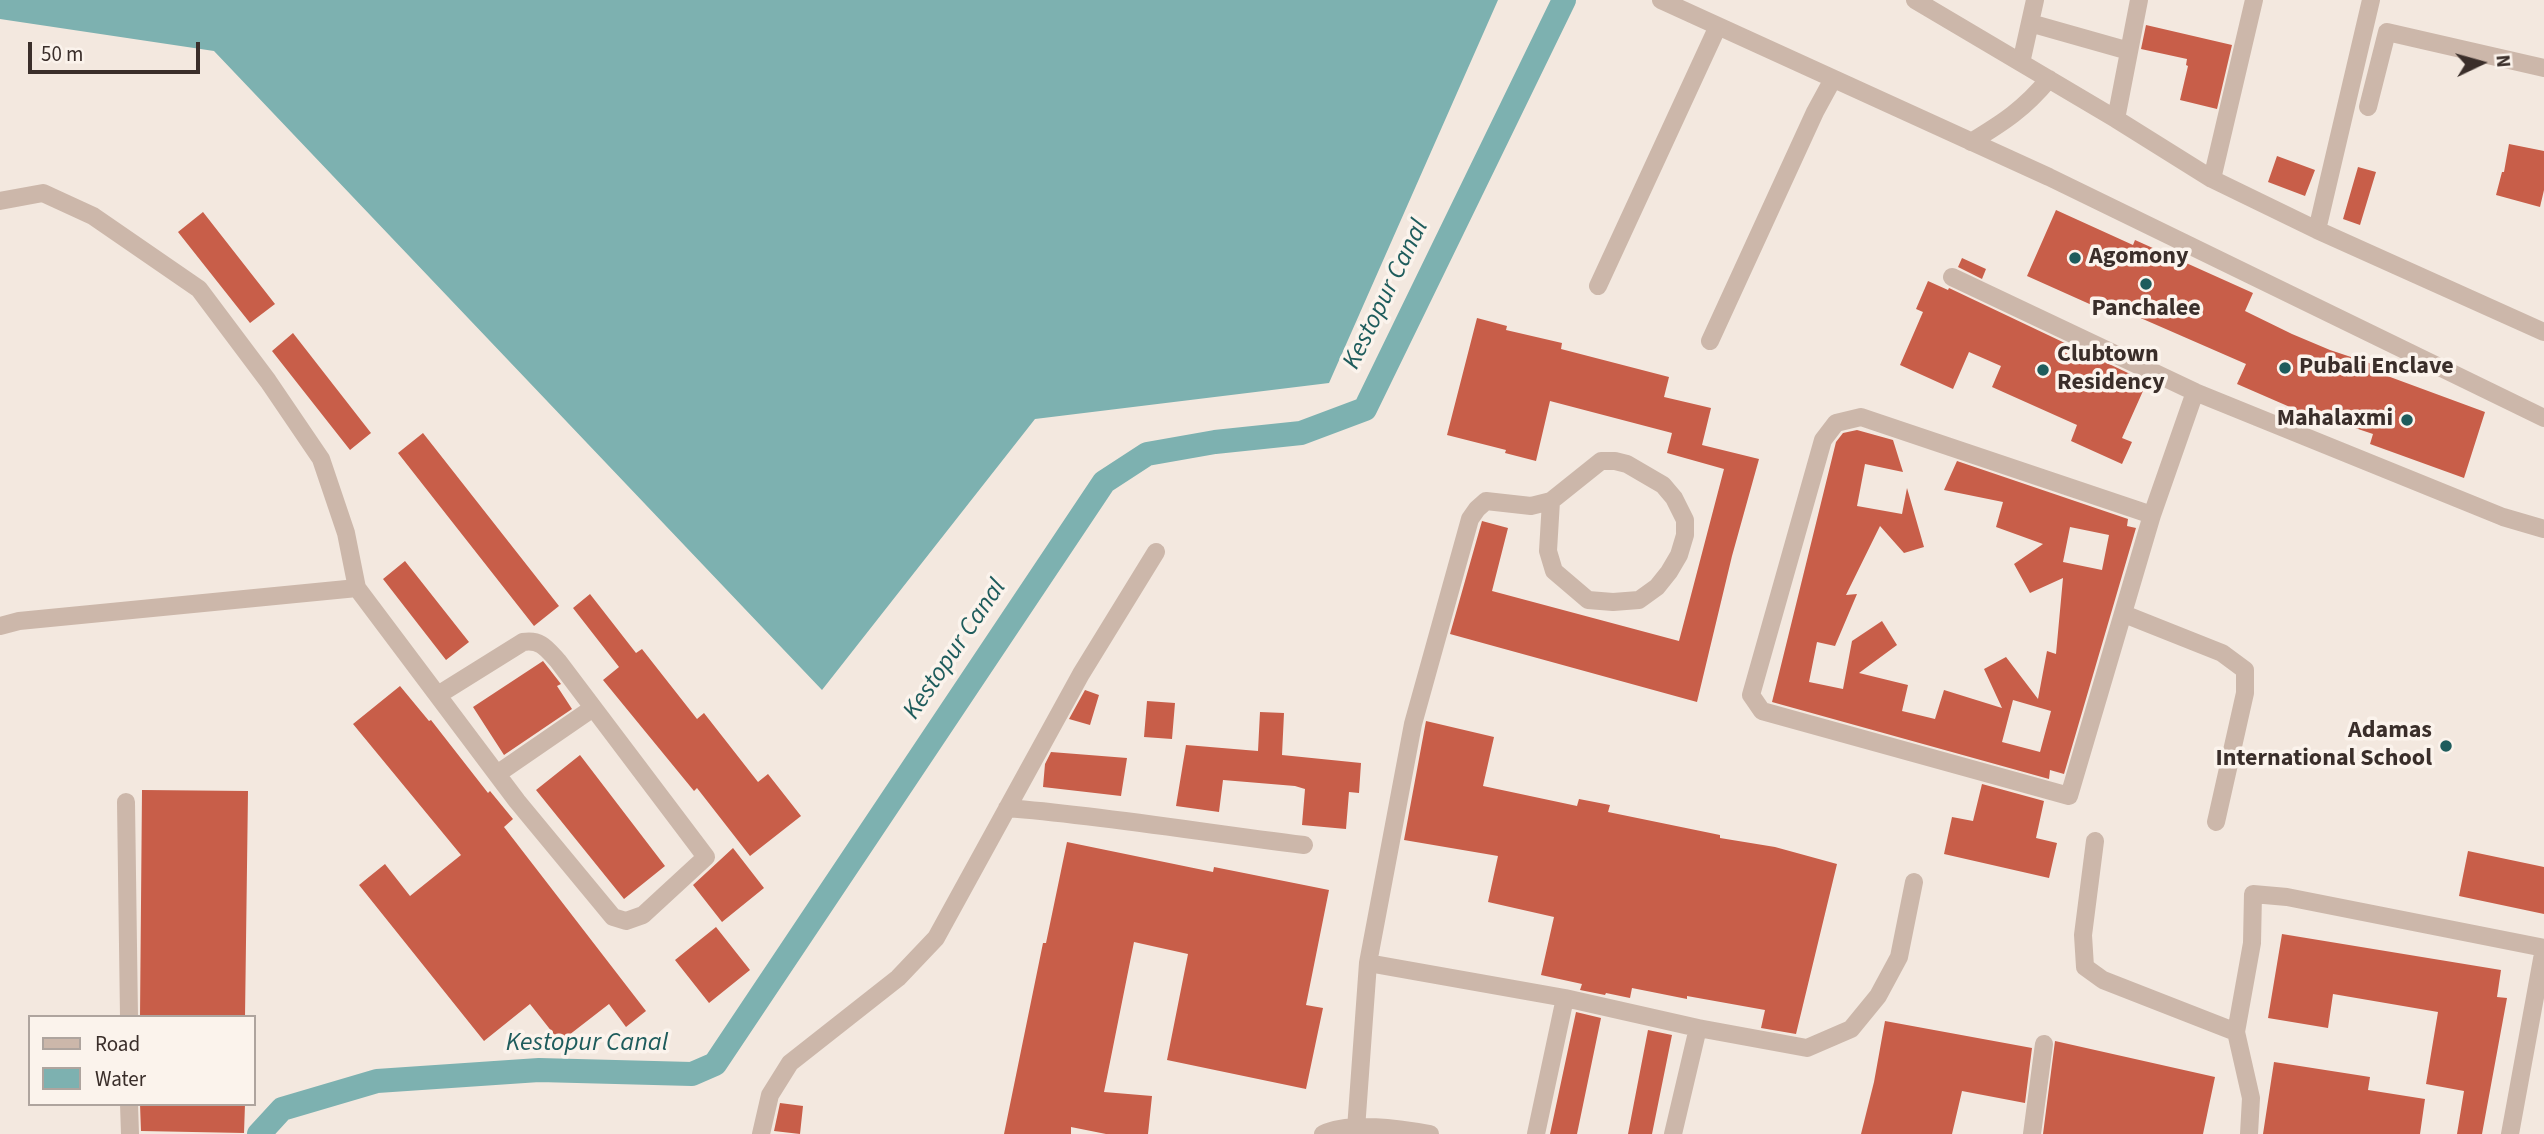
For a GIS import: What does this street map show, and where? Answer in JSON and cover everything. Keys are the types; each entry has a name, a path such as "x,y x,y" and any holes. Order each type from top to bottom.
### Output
{"street":[{"path":"1661,0 1714,32 1829,85 2049,177 2544,418"},
{"path":"1915,0 2212,179 2317,230 2544,332"},
{"path":"2021,63 2035,0"},
{"path":"2116,119 2139,0"},
{"path":"2212,179 2254,0"},
{"path":"2317,230 2371,0"},
{"path":"2030,23 2129,51"},
{"path":"1598,286 1714,32"},
{"path":"2368,107 2387,32 2544,68"},
{"path":"1970,142 2014,115 2029,103 2049,79"},
{"path":"1710,341 1829,85"},
{"path":"0,201 43,193 93,216 199,289 268,381 321,459 346,533 357,589 497,774 613,917 626,921 643,915 706,857 544,645 534,640 523,642 438,695"},
{"path":"1952,276 2195,392 2503,517 2544,529"},
{"path":"2152,515 1861,417 1836,423 1823,440 1751,695 1762,712 2069,796 2152,515 2195,392"},
{"path":"1356,1129 1368,963 1413,724 1470,519 1486,501 1531,506 1550,501 1601,461 1615,461 1627,464 1663,485 1681,509 1685,520 1685,535 1679,555 1657,587 1639,600 1588,600 1554,571 1548,551 1550,501"},
{"path":"761,1134 770,1095 790,1063 898,978 936,938 1081,674 1156,552"},
{"path":"0,626 19,621 357,589"},
{"path":"2124,614 2222,653 2245,670 2245,693 2216,822"},
{"path":"497,774 593,708"},
{"path":"127,802 129,1015"},
{"path":"1007,808 1078,814 1304,845"},
{"path":"2095,842 2083,935 2085,967 2103,980 2236,1032"},
{"path":"1368,963 1565,998 1699,1028 1807,1048 1851,1029 1878,996 1899,957 1914,882"},
{"path":"2249,1134 2251,1098 2236,1032 2252,943 2253,894 2287,897 2544,948 2510,1134"},
{"path":"1536,1134 1565,998"},
{"path":"1673,1134 1699,1028"},
{"path":"2032,1134 2045,1044"},
{"path":"129,1106 130,1134"},
{"path":"1323,1134 1332,1130 1391,1127 1420,1133"}],"water":[{"path":"0,0 1498,0 1329,383 1035,419 822,690 214,51 0,19"}],"building":[{"path":"2146,25 2232,45 2217,109 2180,100 2188,66 2187,59 2141,49"},
{"path":"2509,144 2544,151 2544,190 2540,207 2496,195"},
{"path":"2277,156 2315,170 2305,196 2268,182"},
{"path":"2358,167 2376,172 2360,225 2343,219"},
{"path":"2056,210 2133,245 2135,240 2253,293 2245,311 2292,334 2384,368 2382,374 2485,412 2464,478 2370,444 2373,434 2307,412 2306,414 2237,384 2246,364 2097,299 2094,306 2027,276"},
{"path":"203,212 275,304 250,323 178,232"},
{"path":"1962,258 1986,269 1982,279 1958,267"},
{"name":"Clubtown Residency","path":"1928,281 1948,290 1949,288 2147,382 2122,438 2132,442 2122,464 2071,441 2077,425 1992,387 2001,366 1969,352 1953,389 1900,365 1923,312 1916,309"},
{"path":"1477,318 1507,326 1506,330 1562,343 1561,349 1669,377 1664,397 1711,408 1702,445 1759,459 1732,556 1697,702 1450,634 1482,521 1508,528 1492,591 1679,641 1724,469 1667,453 1672,433 1550,401 1536,461 1505,453 1506,450 1447,435"},
{"path":"293,333 371,433 350,450 272,351"},
{"path":"1857,430 1893,440 1903,472 1865,464 1857,506 1902,514 1907,488 1924,547 1904,553 1880,526 1846,595 1857,594 1835,646 1817,642 1809,682 1843,689 1852,641 1882,621 1897,645 1859,673 1908,685 1902,711 1935,719 1944,690 2002,708 1984,669 2006,657 2038,699 2047,651 2056,654 2063,578 2030,593 2014,564 2043,544 1996,527 2003,502 1944,490 1957,461 2128,519 2127,526 2136,528 2064,774 2050,770 2049,779 1772,702 1836,442 1843,433","holes":["2070,527 2109,535 2102,570 2063,562","2013,700 2051,711 2040,752 2002,742"]},
{"path":"423,433 559,606 534,626 398,453"},
{"path":"405,561 469,642 446,660 383,579"},
{"path":"590,594 636,653 642,649 697,719 704,713 758,782 768,774 801,816 750,856 697,788 694,791 603,680 619,667 573,608"},
{"path":"543,661 561,684 557,686 572,709 504,755 473,707"},
{"path":"400,686 429,721 431,720 488,793 490,791 513,819 504,827 646,1011 626,1027 609,1004 560,1042 530,1004 484,1041 359,885 385,864 410,896 461,855 353,724"},
{"path":"1085,690 1099,695 1090,725 1069,719"},
{"path":"1147,701 1175,703 1172,739 1144,737"},
{"path":"1260,712 1284,713 1282,755 1361,763 1359,793 1349,792 1346,829 1302,825 1305,789 1295,786 1223,780 1219,812 1176,806 1186,745 1258,751"},
{"path":"1426,721 1494,737 1483,786 1577,806 1579,799 1610,805 1608,812 1720,835 1720,838 1775,847 1837,864 1796,1034 1761,1028 1765,1010 1632,988 1630,998 1606,993 1605,995 1580,990 1582,984 1541,975 1554,917 1488,902 1498,856 1404,840"},
{"path":"1051,752 1127,758 1121,796 1043,787 1045,764"},
{"path":"580,755 665,866 624,899 536,790"},
{"path":"1982,784 2044,801 2036,838 2057,843 2049,878 1944,854 1952,817 1973,821"},
{"path":"142,790 248,791 245,1015 140,1015"},
{"path":"1067,842 1213,872 1214,867 1329,890 1306,1005 1323,1008 1306,1089 1167,1060 1188,954 1134,942 1104,1092 1152,1096 1148,1134 1106,1134 1071,1127 1071,1134 1004,1134 1043,943 1046,943"},
{"path":"733,848 764,888 722,922 693,885"},
{"path":"2468,851 2544,867 2544,914 2459,896"},
{"path":"716,927 750,970 709,1003 675,960"},
{"path":"2282,934 2501,970 2497,997 2507,998 2482,1134 2457,1134 2464,1091 2426,1084 2438,1012 2333,994 2328,1028 2268,1018"},
{"path":"1576,1012 1601,1018 1577,1134 1550,1134"},
{"path":"1885,1021 2032,1048 2025,1103 1962,1091 1952,1134 1861,1134"},
{"path":"1648,1030 1672,1035 1652,1134 1628,1134"},
{"path":"2055,1041 2215,1077 2203,1134 2043,1134"},
{"path":"2274,1062 2370,1077 2368,1090 2425,1099 2420,1134 2263,1134"},
{"path":"780,1103 803,1106 800,1134 774,1131"},
{"path":"140,1106 245,1106 244,1133 141,1131"}],"waterway":[{"name":"Kestopur Canal","path":"259,1134 282,1109 377,1081 539,1070 692,1074 715,1064 1104,482 1147,454 1215,442 1301,433 1365,409 1564,0"}],"place":[{"name":"Agomony","path":"2075,258"},
{"name":"Panchalee","path":"2146,284"},
{"name":"Pubali Enclave","path":"2285,368"},
{"name":"Clubtown Residency","path":"2043,370"},
{"name":"Mahalaxmi","path":"2407,420"},
{"name":"Adamas International School","path":"2446,746"}]}
